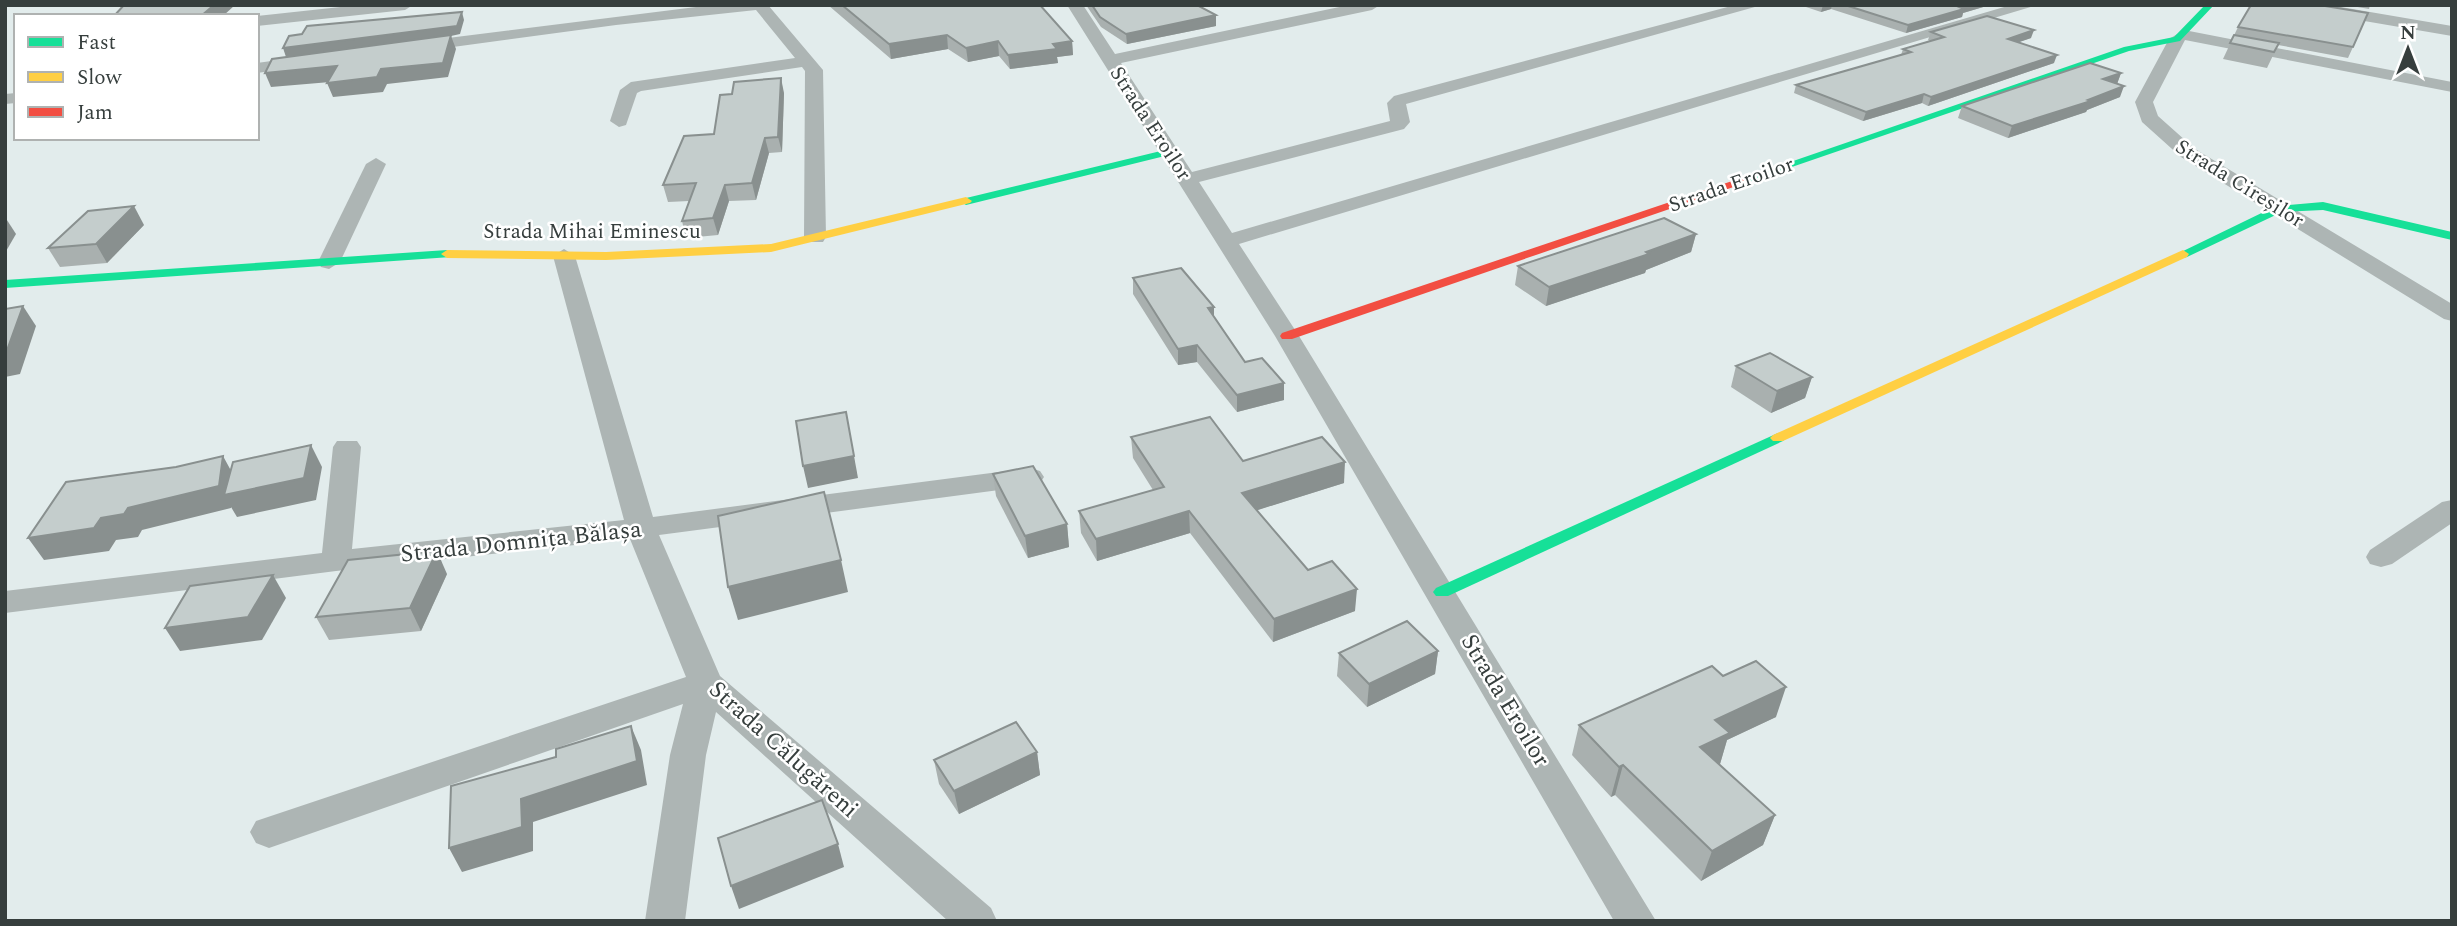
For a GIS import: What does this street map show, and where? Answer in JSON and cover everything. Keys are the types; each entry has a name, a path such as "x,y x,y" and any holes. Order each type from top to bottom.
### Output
{"street":[{"path":"263,19 300,5"},
{"path":"263,19 405,5"},
{"path":"395,50 616,20 759,5 814,70 815,237"},
{"name":"Strada Eroilor","path":"1075,5 1287,336 1636,921"},
{"path":"1110,60 1372,5"},
{"path":"1187,179 1397,125 1401,122 1396,103 1400,100 1754,5"},
{"path":"1227,242 2029,5"},
{"name":"Strada Cireșilor","path":"2210,5 2180,37 2146,94 2144,110 2149,118 2188,153 2452,314"},
{"path":"2300,5 2452,32"},
{"path":"2180,37 2452,87"},
{"name":"Strada Eroilor","path":"1287,336 2127,49 2180,37"},
{"path":"259,68 326,59"},
{"path":"619,121 629,90 637,86 807,61"},
{"name":"Strada Mihai Eminescu","path":"5,284 460,253 564,256 771,248 1169,152"},
{"path":"329,262 376,164"},
{"path":"1442,592 2280,209 2323,206 2452,236"},
{"name":"Strada Călugăreni","path":"564,256 641,528 706,683 976,921"},
{"path":"336,561 347,447"},
{"name":"Strada Domnița Bălașa","path":"5,602 336,561 641,528 1037,476"},
{"path":"2381,557 2452,509"},
{"path":"269,832 706,683"},
{"path":"665,921 688,755 706,683"}],"building":[{"path":"124,5 214,5 203,14 116,14"},
{"path":"842,5 1040,5 1072,41 1053,44 1057,49 1008,55 998,41 966,48 947,35 889,44"},
{"path":"1092,5 1197,5 1216,15 1126,34 1100,17"},
{"path":"1845,5 1966,5 1959,7 1964,9 1908,25"},
{"path":"2251,5 2319,5 2368,13 2353,47 2238,27"},
{"path":"462,12 457,26 283,48 289,36 302,34 307,26"},
{"path":"1987,16 2034,30 2008,39 2057,55 1931,97 1924,94 1866,112 1796,85 1911,52 1903,49 1944,37 1931,32"},
{"path":"451,35 443,63 381,69 377,77 327,83 337,66 265,73 272,59"},
{"path":"2234,35 2279,43 2274,52 2230,43"},
{"path":"2090,63 2121,73 2103,79 2124,86 2088,100 2091,101 2012,126 1962,106"},
{"path":"781,78 778,137 765,138 752,183 725,185 713,218 682,221 696,183 663,185 684,136 714,134 720,95 732,94 734,82"},
{"path":"134,206 96,244 48,248 88,211"},
{"path":"1664,218 1696,234 1646,252 1649,254 1549,287 1518,266"},
{"path":"1181,268 1214,307 1208,308 1245,362 1262,358 1284,383 1237,395 1197,345 1178,349 1133,278"},
{"path":"23,306 6,353 5,353 5,309"},
{"path":"1770,353 1812,377 1777,391 1736,366"},
{"path":"846,412 854,456 803,466 796,421"},
{"path":"1210,417 1243,461 1322,437 1345,462 1242,493 1308,570 1332,561 1357,589 1274,619 1189,511 1096,539 1079,511 1164,487 1131,437"},
{"path":"311,445 304,478 224,495 233,462"},
{"path":"223,456 219,486 128,508 124,514 101,518 94,528 28,538 66,482 176,467"},
{"path":"1033,466 1067,524 1025,536 993,474"},
{"path":"824,492 841,560 728,587 718,516"},
{"path":"437,551 410,608 316,617 348,560"},
{"path":"273,575 248,617 165,628 190,586"},
{"path":"1407,621 1438,651 1369,684 1339,653"},
{"path":"1756,661 1786,687 1715,720 1730,733 1700,747 1775,815 1712,851 1623,765 1619,767 1579,725 1712,666 1723,676"},
{"path":"1016,722 1037,752 954,791 934,760"},
{"path":"631,726 637,761 521,799 522,827 449,848 451,786 556,757 556,749"},
{"path":"822,800 838,844 731,886 718,838"}],"traffic: fast":[{"path":"1744,180 2127,49 2177,39 2210,5"},
{"path":"966,201 1169,152"},
{"path":"2183,254 2280,209 2323,206 2452,236"},
{"path":"5,284 447,254"},
{"path":"1442,592 1778,438"}],"traffic: slow":[{"path":"447,254 606,256 771,248 966,201"},
{"path":"1778,438 2183,254"}],"traffic: jam":[{"path":"1287,336 1744,180"}]}
